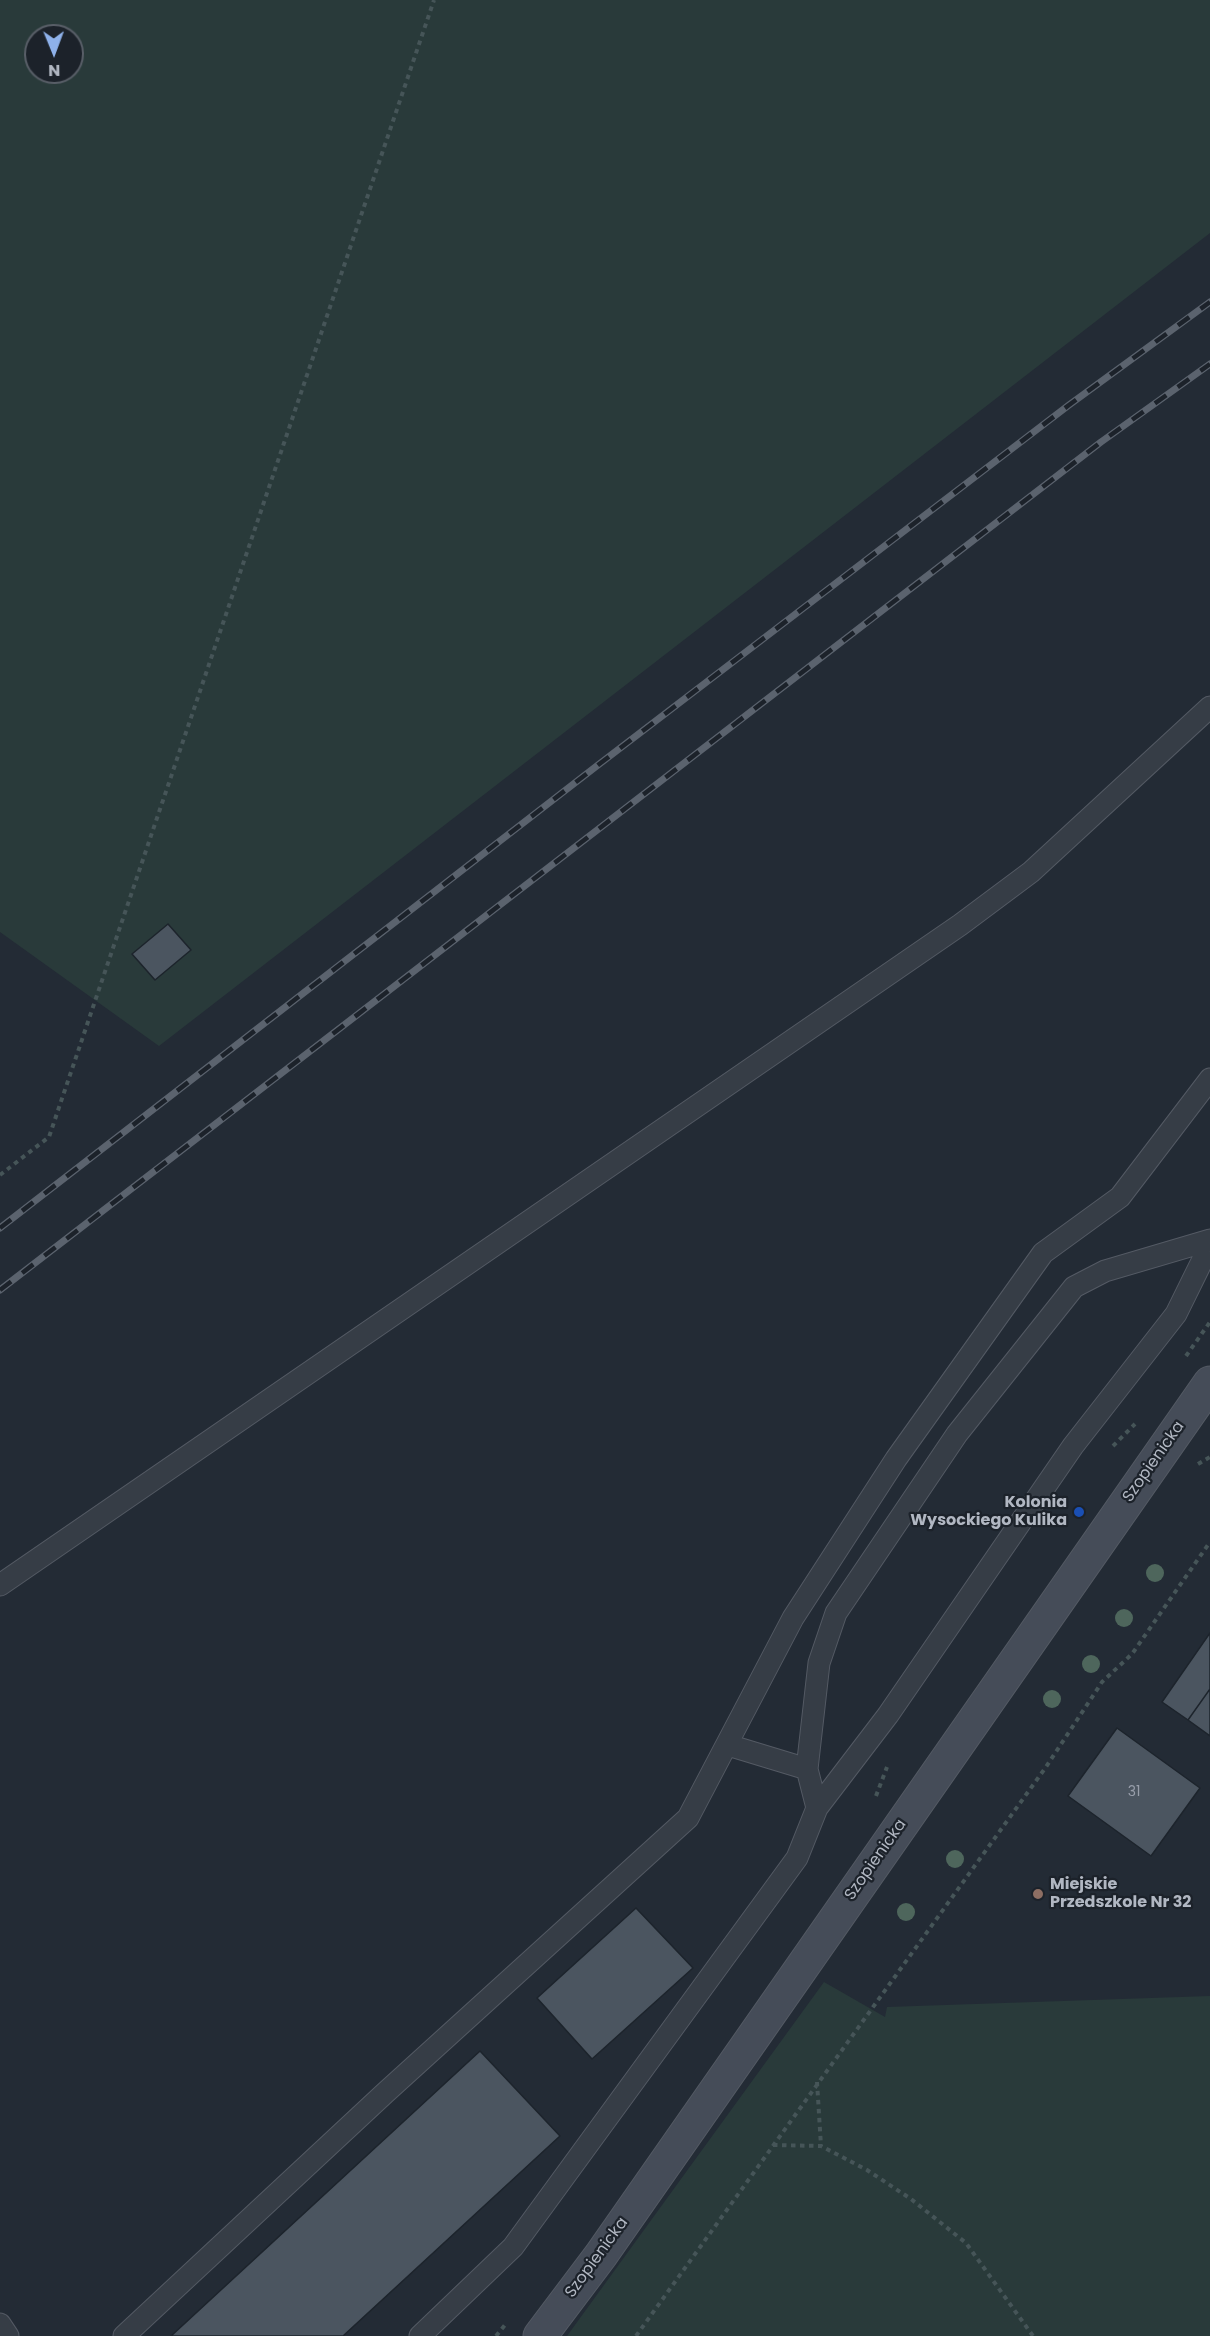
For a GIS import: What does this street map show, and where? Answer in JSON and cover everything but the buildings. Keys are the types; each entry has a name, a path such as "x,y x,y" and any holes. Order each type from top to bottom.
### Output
{"street":[{"name":"Szopienicka","path":"540,2336 601,2255 1210,1383"}],"lane":[{"path":"0,1585 960,926 1031,872 1210,707"},
{"path":"124,2336 385,2093 688,1818 728,1745 745,1707 792,1618 896,1459 1043,1253 1120,1197 1210,1079"},
{"path":"816,1808 807,1768 819,1663 836,1613 957,1434 1074,1287 1105,1271 1210,1240"},
{"path":"420,2336 513,2247 797,1858 816,1808 888,1714 1073,1446 1176,1314 1210,1245"},
{"path":"728,1745 807,1768"},
{"path":"0,2324 8,2336"}],"path":[{"path":"0,1175 49,1137 434,0"},
{"path":"636,2336 1046,1767 1102,1682 1132,1654 1210,1542"},
{"path":"818,2081 821,2146"},
{"path":"772,2145 821,2146 867,2170 902,2193 966,2243 1033,2336"}],"shaded area":[{"path":"0,0 1210,0 1210,233 159,1046 0,932"},
{"path":"824,1982 885,2017 887,2007 1210,1996 1210,2336 567,2336"}],"railway":[{"path":"0,1228 598,765 1069,405 1210,302"},
{"path":"0,1290 1101,442 1210,364"}],"place":[{"name":"Kolonia Wysockiego Kulika","path":"1079,1512"},
{"name":"Miejskie Przedszkole Nr 32","path":"1038,1894"}]}
